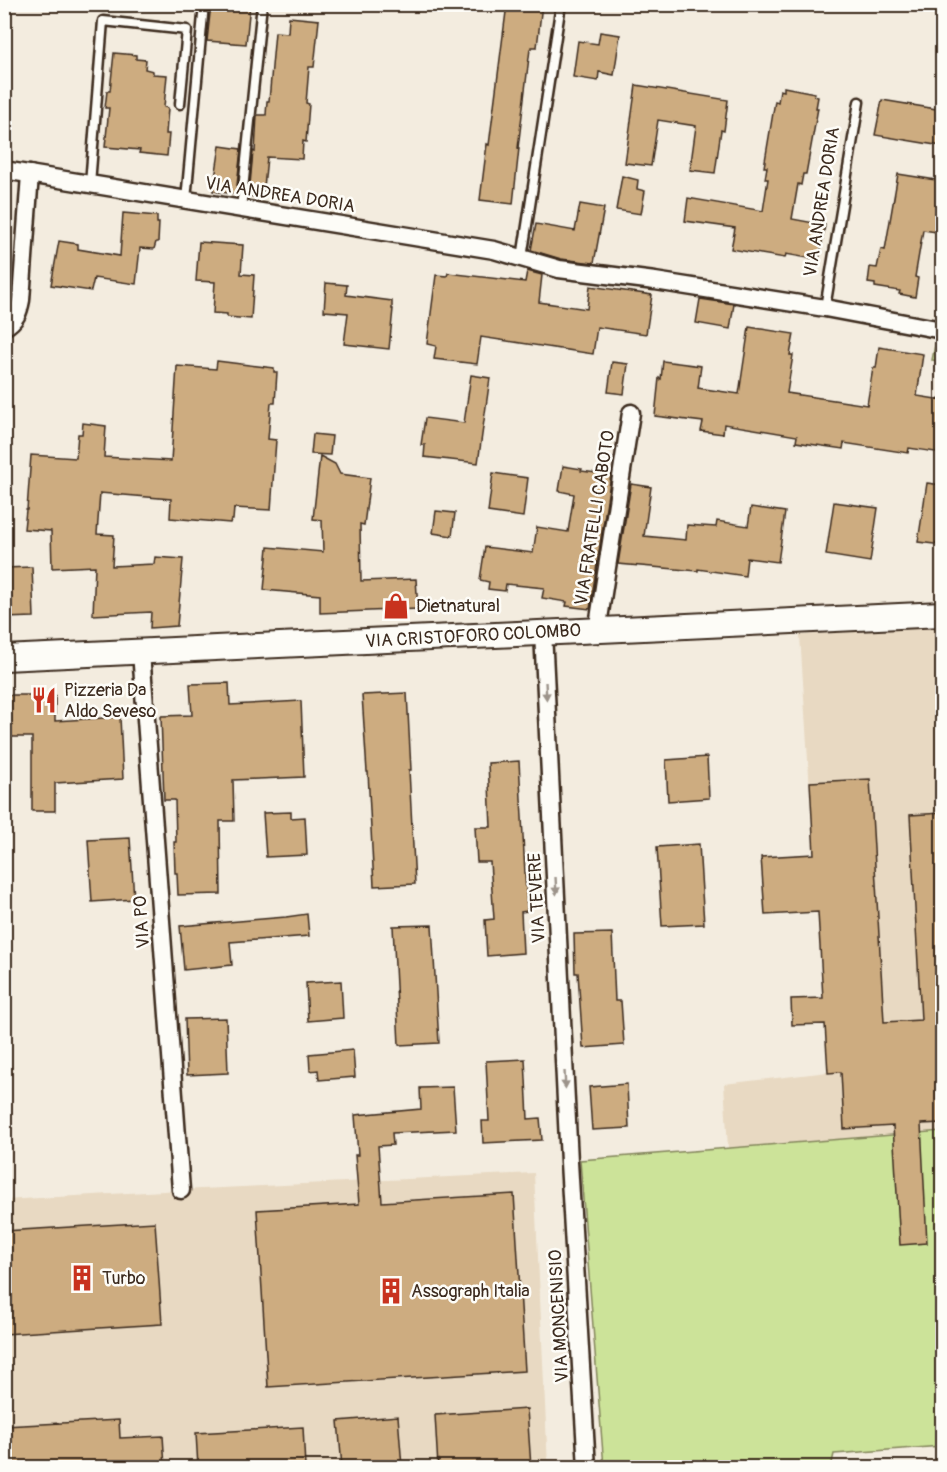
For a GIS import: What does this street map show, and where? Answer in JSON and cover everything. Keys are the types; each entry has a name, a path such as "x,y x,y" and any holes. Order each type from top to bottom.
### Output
{"street":[{"name":"VIA ANDREA DORIA","path":"4,170 494,250 559,269 655,280 942,330"},
{"path":"4,327 16,317 21,300 30,174"},
{"name":"VIA FRATELLI CABOTO","path":"599,630 631,413"},
{"name":"VIA CRISTOFORO COLOMBO","path":"4,658 942,614"},
{"name":"VIA TEVERE","path":"543,632 569,1162"},
{"name":"VIA PO","path":"141,652 181,1190"},
{"name":"VIA MONCENISIO","path":"569,1162 587,1467"}],"lane":[{"path":"186,200 204,4"},
{"path":"242,209 262,4"},
{"path":"522,258 561,4"},
{"path":"90,184 103,21 187,30 180,104"},
{"name":"VIA ANDREA DORIA","path":"825,308 859,102"}],"shaded area":[{"path":"942,627 942,1131 728,1148 724,1084 828,1072 800,635"},
{"path":"534,1173 548,1467 5,1468 5,1200"}],"green space":[{"path":"936,340 942,341 942,361 932,360"},
{"path":"942,1131 942,1446 834,1454 831,1467 604,1467 580,1160"}],"building":[{"path":"211,4 250,4 246,44 207,41"},
{"path":"507,4 542,4 537,47 530,49 513,204 480,200"},
{"path":"289,17 319,20 314,67 309,67 306,142 303,141 302,159 267,157 263,198 249,196 257,115 266,115 267,101 269,101 275,32 288,33"},
{"path":"600,32 620,35 614,75 599,72 598,81 573,77 578,41 598,44"},
{"path":"114,53 136,55 136,59 146,60 145,69 153,71 153,74 167,75 164,107 168,108 167,156 139,153 140,150 105,147 109,108 105,108 107,91 110,91"},
{"path":"636,85 728,100 715,173 690,170 696,126 658,120 651,166 625,163"},
{"path":"784,87 815,93 814,96 818,97 806,174 803,174 801,185 798,184 792,219 825,225 819,260 786,254 785,258 731,249 735,228 685,221 688,198 763,211 768,179 765,179 767,167 764,167 775,101 778,102 780,90 784,91"},
{"path":"882,100 942,110 942,146 875,135"},
{"path":"220,146 241,149 236,194 213,191"},
{"path":"898,174 942,181 936,232 923,230 915,277 918,278 915,297 899,294 900,291 875,287 875,284 868,283 870,267 877,268 881,249 885,250"},
{"path":"622,176 638,180 637,189 645,191 641,214 616,210"},
{"path":"580,204 604,208 594,263 561,259 531,250 536,224 575,231"},
{"path":"123,213 157,216 157,223 159,223 158,242 154,249 140,248 136,284 94,278 91,291 51,285 59,241 78,244 78,249 120,256"},
{"path":"199,242 243,245 241,274 254,275 251,319 213,313 215,282 196,281"},
{"path":"527,271 542,275 539,302 587,309 590,286 652,295 646,334 597,327 593,354 481,337 477,364 434,359 436,346 427,344 436,275 447,276 448,273 525,282"},
{"path":"326,283 347,285 346,295 392,301 389,349 344,344 348,313 324,311"},
{"path":"700,299 734,304 730,329 696,323"},
{"path":"749,327 794,334 787,393 867,405 879,347 923,354 917,396 942,400 942,453 909,448 908,453 844,443 843,449 796,442 797,436 724,424 723,434 701,431 703,422 655,416 663,361 701,366 698,388 739,394"},
{"path":"217,361 274,368 274,372 277,372 275,403 271,403 268,439 276,440 271,510 234,508 233,520 230,523 170,518 171,499 100,493 97,534 114,535 112,566 154,564 155,557 183,559 177,626 150,628 151,612 93,615 95,566 52,568 51,531 24,529 31,455 76,458 78,434 82,434 83,423 106,426 104,457 171,461 177,366 216,369"},
{"path":"612,362 628,364 624,394 608,392"},
{"path":"471,375 490,378 478,463 424,457 425,445 421,445 425,418 464,423"},
{"path":"313,434 332,436 330,455 311,454"},
{"path":"320,456 335,464 340,474 370,478 364,525 360,524 361,581 416,579 418,609 320,613 320,595 264,590 268,547 323,552 322,520 313,519"},
{"path":"563,466 611,475 590,609 566,606 567,602 542,598 544,588 506,584 505,591 488,589 489,582 480,580 485,547 533,553 537,527 568,532 574,494 559,491"},
{"path":"493,473 528,478 523,517 488,512"},
{"path":"927,483 942,485 942,545 918,542"},
{"path":"631,484 651,487 644,536 686,540 687,525 716,527 717,521 748,526 751,507 785,512 778,562 747,558 745,576 698,569 698,571 618,564"},
{"path":"834,502 878,508 870,562 826,555"},
{"path":"436,511 455,513 452,536 433,533"},
{"path":"32,567 34,617 4,618 4,568"},
{"path":"229,683 230,705 301,701 304,777 233,780 234,821 220,821 221,894 178,895 174,842 176,842 175,800 164,800 161,716 192,715 190,684"},
{"path":"407,693 415,884 374,886 362,695"},
{"path":"4,695 55,695 55,721 120,717 123,779 55,783 55,811 32,811 32,737 4,737"},
{"path":"707,757 709,798 668,801 666,760"},
{"path":"519,761 527,911 521,912 523,953 487,956 485,920 494,919 490,862 477,862 475,827 491,827 488,763"},
{"path":"870,779 884,1022 921,1020 910,815 942,813 942,1123 921,1124 927,1243 900,1245 893,1126 844,1129 841,1072 828,1073 825,1024 792,1025 791,999 823,998 818,912 765,915 761,857 814,854 810,782"},
{"path":"291,812 291,818 305,817 307,855 266,857 263,813"},
{"path":"130,838 134,899 92,902 88,840"},
{"path":"699,844 704,924 662,926 657,847"},
{"path":"307,914 309,936 230,942 232,965 184,970 180,926"},
{"path":"432,925 439,1043 399,1045 393,926"},
{"path":"612,933 615,1001 621,1001 624,1045 583,1048 578,973 575,973 574,934"},
{"path":"341,981 343,1018 308,1021 306,983"},
{"path":"226,1018 228,1073 187,1075 185,1019"},
{"path":"353,1050 355,1077 319,1080 318,1070 310,1071 309,1054"},
{"path":"525,1059 528,1119 540,1118 542,1140 483,1143 482,1121 489,1121 486,1061"},
{"path":"627,1084 629,1128 592,1130 589,1087"},
{"name":"Assograph Italia","path":"453,1087 456,1130 392,1133 393,1145 378,1146 382,1202 514,1194 525,1371 268,1387 257,1210 359,1204 355,1115 421,1109 420,1088"},
{"name":"Turbo","path":"155,1222 162,1324 4,1334 4,1231"},
{"path":"527,1409 531,1467 438,1467 435,1415"},
{"path":"398,1416 402,1467 342,1467 338,1421"},
{"path":"119,1420 120,1438 163,1436 165,1467 4,1467 4,1426"},
{"path":"303,1427 305,1467 198,1467 196,1433"}],"place":[{"name":"Dietnatural","path":"396,606"},
{"name":"Pizzeria Da Aldo Seveso","path":"44,700"},
{"name":"Turbo","path":"82,1278"},
{"name":"Assograph Italia","path":"391,1291"}]}
